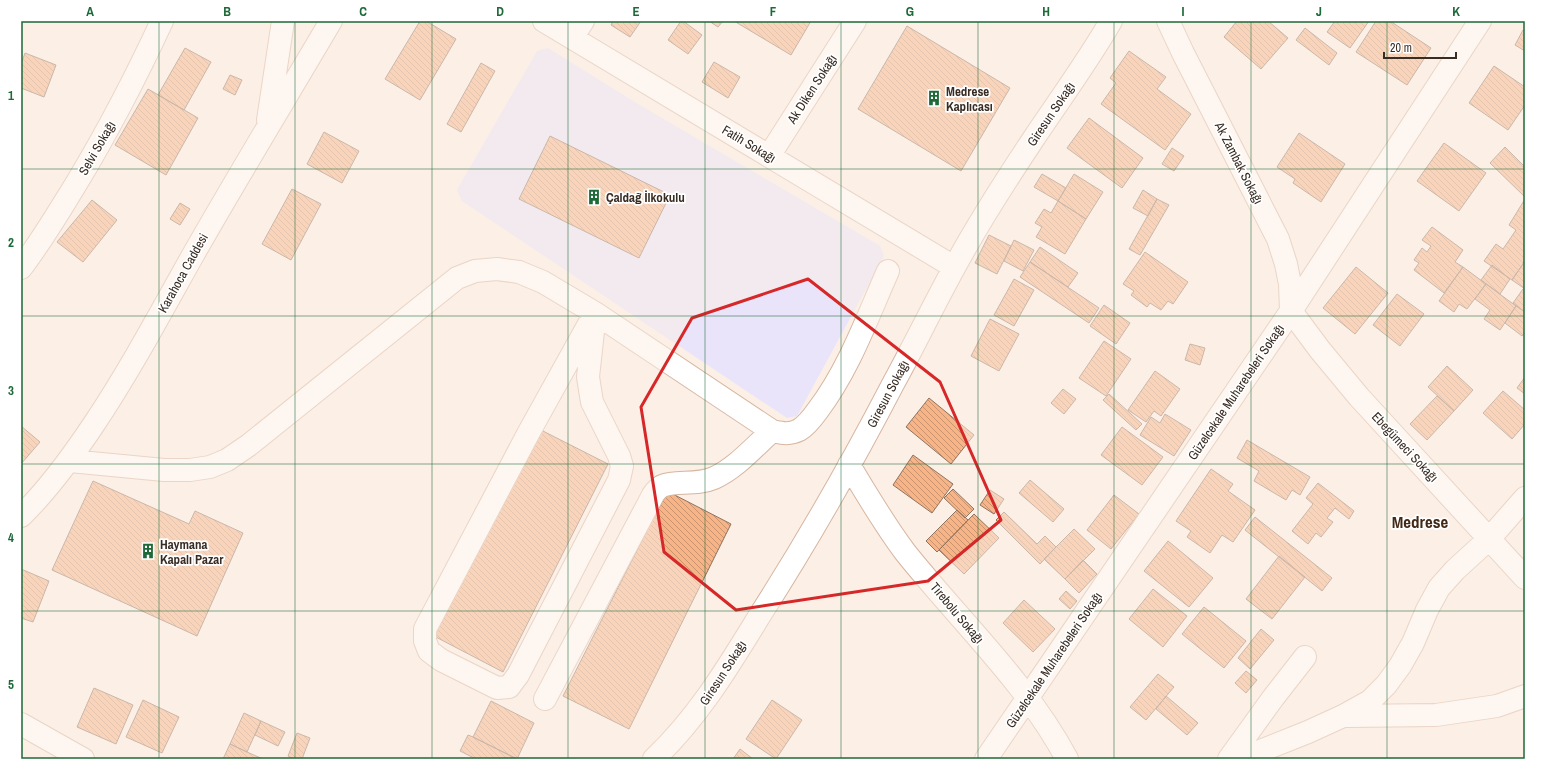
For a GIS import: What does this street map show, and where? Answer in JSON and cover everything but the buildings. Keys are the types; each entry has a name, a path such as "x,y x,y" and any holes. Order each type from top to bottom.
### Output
{"street":[{"name":"Selvi Sokağı","path":"21,268 45,234 97,148 140,69 162,21"},
{"path":"266,131 283,21"},
{"name":"Karahoca Caddesi","path":"21,516 70,461 107,404 141,349 204,236 331,21"},
{"name":"Fatih Sokağı","path":"544,21 577,30 769,156 954,267"},
{"name":"Ak Diken Sokağı","path":"769,156 855,21"},
{"name":"Giresun Sokağı","path":"654,759 689,723 724,674 816,524 849,466 954,267 1034,138 1097,45 1111,21"},
{"name":"Ak Zambak Sokağı","path":"1168,21 1278,239 1286,264 1290,284 1291,311"},
{"name":"Güzelcekale Muharebeleri Sokağı","path":"986,759 1291,311 1480,21"},
{"path":"70,461 164,470 190,470 210,467 227,460 249,445 457,278 475,271 497,269 520,272 543,282 596,313 772,431 788,434 800,430 831,393 848,361 888,271"},
{"name":"Ebegümeci Sokağı","path":"1291,311 1320,350 1359,397 1525,578"},
{"path":"596,313 588,377 592,402 619,456 622,466 619,480 518,675 509,687 497,688 441,660 429,651 425,641 425,629 529,432 596,313"},
{"path":"545,699 653,495 660,487 671,483 699,482 714,478 730,469 772,431"},
{"name":"Tirebolu Sokağı","path":"849,466 905,551 1028,698 1067,759"},
{"path":"1240,759 1268,749 1343,716 1370,701 1386,685 1400,666 1413,643 1439,588 1455,570 1490,539 1525,498"},
{"path":"1229,759 1305,657"},
{"path":"1343,716 1436,715 1497,706 1525,696"},
{"path":"21,724 83,759"}],"highlighted area":[{"path":"808,279 940,382 1001,520 928,581 736,610 664,552 641,407 692,318"}],"shaded area":[{"path":"548,48 633,101 880,246 884,256 797,416 787,418 462,201 457,190 537,51"}],"place":[{"name":"Medrese Kaplıcası","path":"934,98"},
{"name":"Çaldağ İlkokulu","path":"594,197"},
{"name":"Haymana Kapalı Pazar","path":"148,551"}],"district":[{"name":"Medrese","path":"1420,521"}]}
